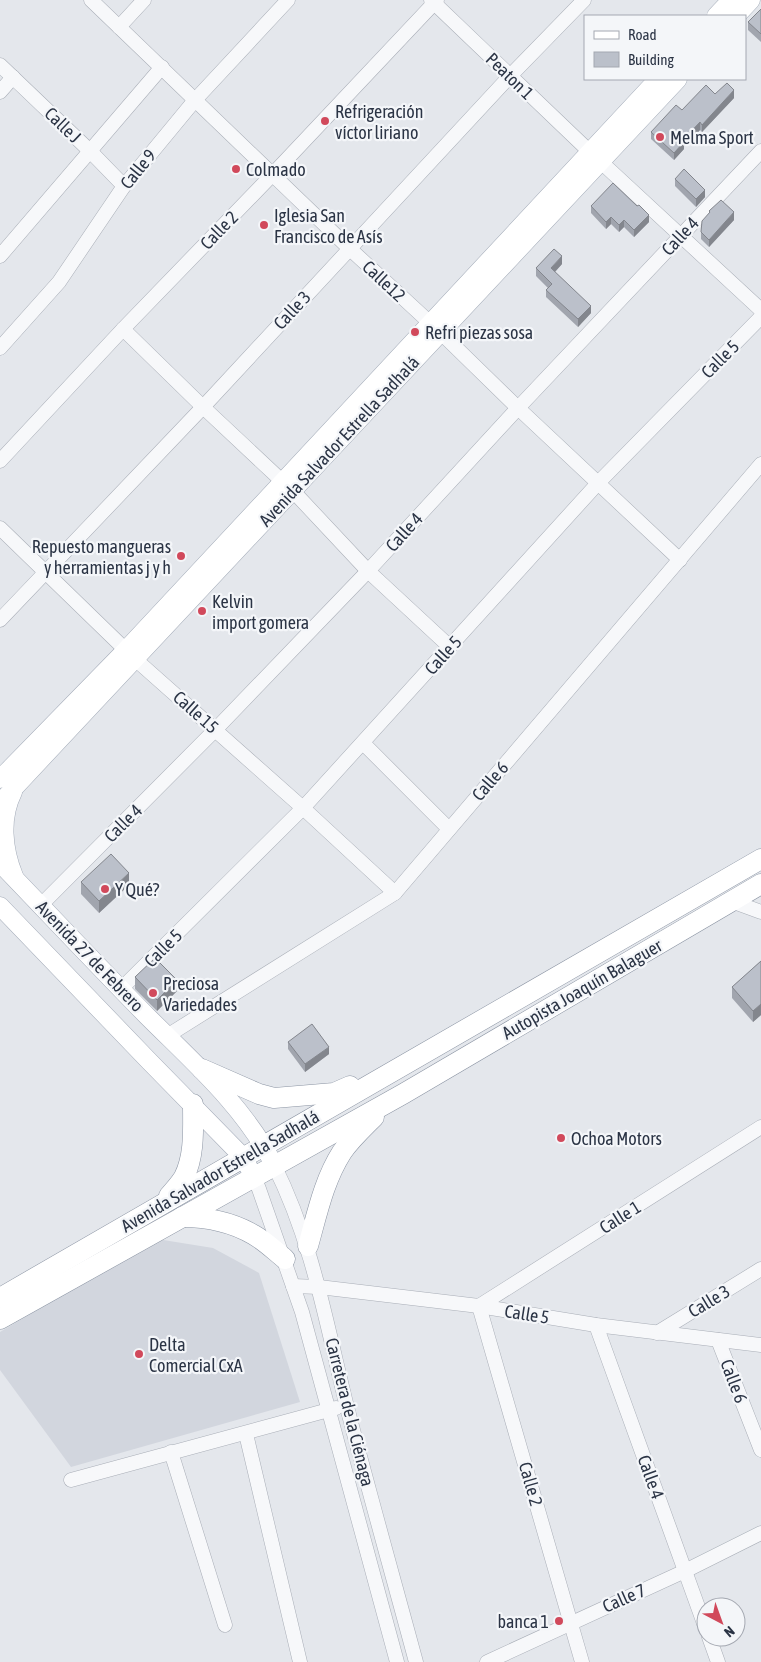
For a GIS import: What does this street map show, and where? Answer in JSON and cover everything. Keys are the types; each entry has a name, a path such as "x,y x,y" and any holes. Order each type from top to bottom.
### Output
{"highway":[{"name":"Autopista Joaquín Balaguer","path":"441,1044 761,860"},
{"name":"Autopista Joaquín Balaguer","path":"402,1094 761,884"},
{"path":"202,1069 259,1094 274,1098 334,1093 441,1044"},
{"name":"Avenida Salvador Estrella Sadhalá","path":"0,1298 441,1044"},
{"path":"308,1246 326,1185 335,1164 344,1150 375,1115 402,1094"},
{"name":"Avenida Salvador Estrella Sadhalá","path":"0,1319 402,1094"},
{"path":"162,1205 184,1178 194,1140 193,1104"},
{"path":"180,1217 203,1217 255,1235 284,1260"}],"main road":[{"path":"717,15 731,0"},
{"path":"737,15 751,0"},
{"name":"Avenida Salvador Estrella Sadhalá","path":"595,157 657,80"},
{"name":"Avenida Salvador Estrella Sadhalá","path":"0,803 131,655 595,157 677,80"},
{"name":"Avenida Salvador Estrella Sadhalá","path":"0,779 131,655"},
{"path":"0,774 18,760"},
{"path":"15,878 8,862 4,828 5,811 11,794 20,781"},
{"name":"Avenida 27 de Febrero","path":"0,863 167,1036 202,1069 264,1145 274,1165"},
{"name":"Avenida 27 de Febrero","path":"2,910 149,1062 193,1104 243,1157 254,1177"}],"street":[{"name":"Calle12","path":"91,0 272,175 680,560"},
{"path":"119,27 144,0"},
{"name":"Calle 9","path":"0,348 59,282 124,186 195,100 288,0"},
{"name":"Calle 3","path":"0,620 203,407 510,76 584,0"},
{"name":"Peaton 1","path":"434,1 595,157 761,310"},
{"name":"Calle 2","path":"0,461 123,329 272,175 434,1"},
{"name":"Calle J","path":"0,65 124,186"},
{"path":"0,256 162,67"},
{"path":"0,92 13,77"},
{"name":"Calle 4","path":"40,906 216,730 761,150"},
{"name":"Calle 5","path":"121,989 303,808 599,482 761,317"},
{"path":"123,329 288,486 368,570 450,647"},
{"name":"Calle 6","path":"167,1036 395,893 761,464"},
{"name":"Calle 15","path":"0,528 131,655 303,808 395,893"},
{"path":"363,743 449,829"},
{"path":"732,901 761,912"},
{"name":"Calle 1","path":"479,1306 761,1127"},
{"name":"Carretera de la Ciénaga","path":"274,1165 298,1217 308,1246 347,1406 416,1662"},
{"name":"Carretera de la Ciénaga","path":"254,1177 302,1312 397,1662"},
{"name":"Calle 3","path":"657,1333 761,1269"},
{"name":"Calle 5","path":"293,1286 319,1287 479,1306 596,1325 761,1345"},
{"name":"Calle 2","path":"479,1306 582,1662"},
{"name":"Calle 4","path":"596,1325 696,1601"},
{"name":"Calle 6","path":"718,1340 761,1450"},
{"path":"72,1480 170,1452 246,1434 347,1406"},
{"path":"246,1434 300,1662"},
{"path":"170,1452 225,1625"},
{"name":"Calle 7","path":"487,1662 761,1533"},
{"path":"713,1647 718,1662"}],"shaded area":[{"path":"157,1239 213,1248 259,1273 300,1402 71,1467 0,1370 0,1332"}],"building":[{"path":"761,9 761,34 748,22"},
{"path":"727,83 734,90 702,125 700,122 674,153 651,132 676,105 682,110 706,85 715,94"},
{"path":"684,169 705,190 696,199 675,179"},
{"path":"613,183 649,215 634,230 624,220 619,225 611,217 606,222 591,206"},
{"path":"721,200 734,212 709,240 701,232 702,221 709,211"},
{"path":"554,249 562,256 551,268 591,306 578,319 546,290 552,284 536,268"},
{"path":"111,854 129,873 99,901 81,882"},
{"path":"155,958 177,980 157,1000 135,977"},
{"path":"761,961 761,1004 753,1011 732,987"},
{"path":"312,1024 329,1047 305,1064 288,1042"}],"place":[{"name":"Refrigeración víctor liriano","path":"325,121"},
{"name":"Melma Sport","path":"660,137"},
{"name":"Colmado","path":"236,169"},
{"name":"Iglesia San Francisco de Asís","path":"264,225"},
{"name":"Refri piezas sosa","path":"415,332"},
{"name":"Repuesto mangueras y herramientas j y h","path":"181,556"},
{"name":"Kelvin import gomera","path":"202,611"},
{"name":"Y Qué?","path":"105,889"},
{"name":"Preciosa Variedades","path":"153,993"},
{"name":"Ochoa Motors","path":"561,1138"},
{"name":"Delta Comercial CxA","path":"139,1354"},
{"name":"banca 1","path":"559,1621"}]}
